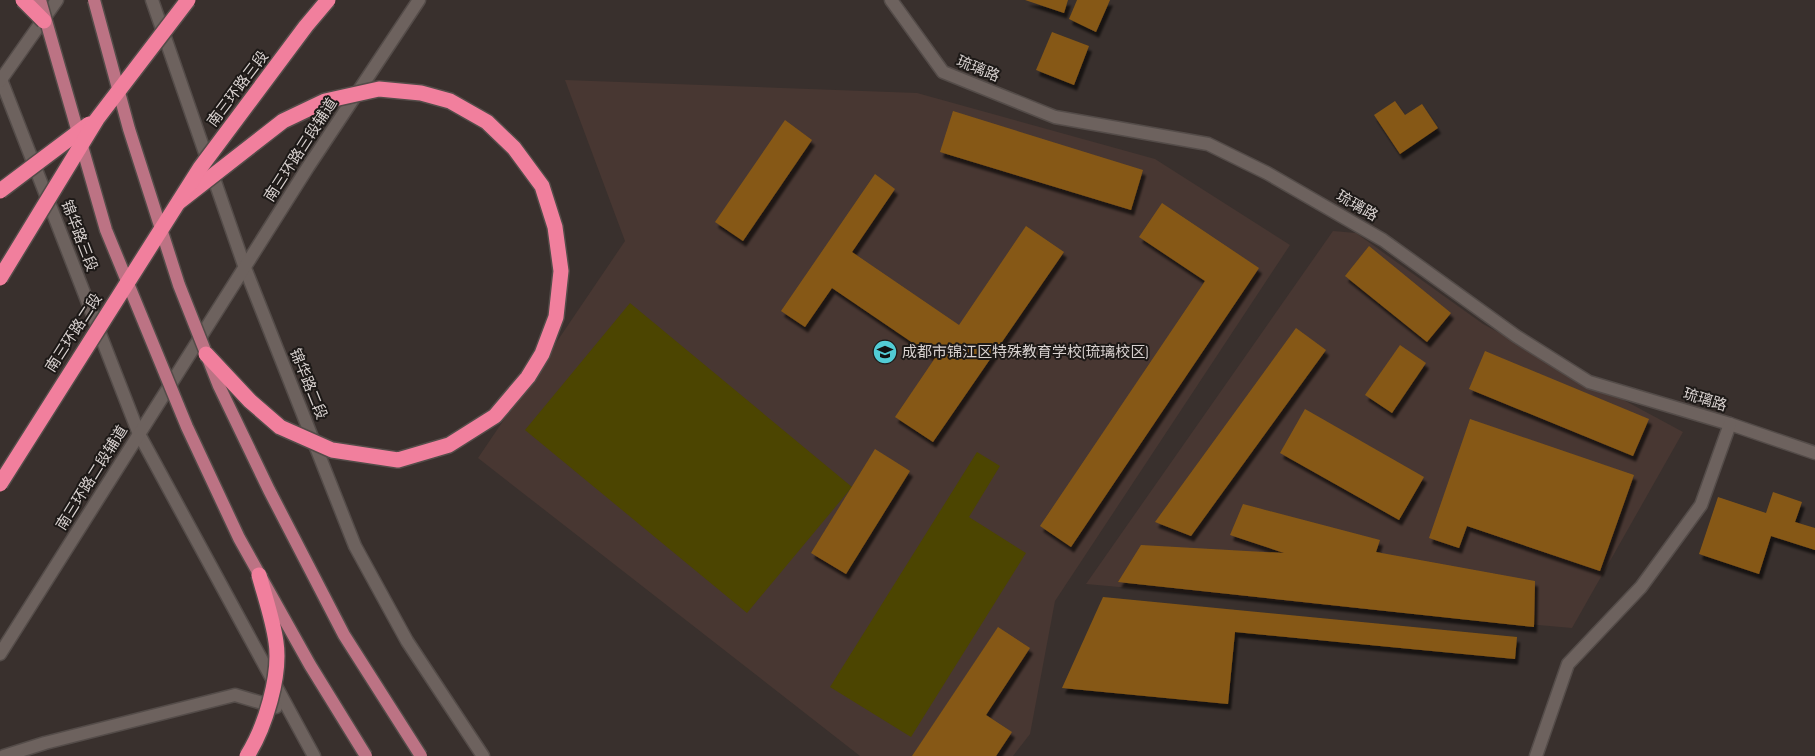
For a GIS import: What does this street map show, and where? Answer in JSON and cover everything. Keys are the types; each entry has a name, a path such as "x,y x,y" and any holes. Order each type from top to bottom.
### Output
{"highway":[{"path":"23,0 44,21"},
{"path":"0,278 97,119 188,0"},
{"name":"南三环路三段","path":"179,202 206,160 306,26 328,0"},
{"path":"179,202 283,121 325,101 379,89 421,93 450,100 487,122 514,148 542,186 555,227 561,270 556,317 542,354 528,377 495,416 449,445 398,460 332,450 280,427 250,401 206,354"},
{"path":"0,191 97,119"},
{"name":"南三环路二段","path":"0,484 179,202"},
{"path":"248,756 267,714 276,668 276,643 259,575"}],"main road":[{"path":"40,0 44,21 106,230 187,427 238,538 310,666 366,756"},
{"path":"0,79 57,0"},
{"path":"94,0 129,129 179,284 218,386 268,490 344,635 421,756"},
{"name":"锦华路二段","path":"152,0 245,268 355,546 407,641 483,756"},
{"name":"南三环路三段辅道","path":"212,319 308,167 419,0"},
{"name":"琉璃路","path":"891,0 943,72 1055,117 1208,144 1267,173 1383,240 1516,336 1589,382 1730,424 1815,452"},
{"name":"锦华路三段","path":"0,79 138,434"},
{"name":"南三环路二段辅道","path":"0,654 212,319"},
{"path":"1536,756 1568,664 1641,586 1701,505 1730,424"},
{"path":"138,434 314,756"},
{"path":"4,756 45,743 235,695 288,711"}],"shaded area":[{"name":"成都市锦江区特殊教育学校(琉璃校区)","path":"565,80 917,93 1155,159 1290,245 1055,601 1030,734 1013,756 860,756 478,458 625,241"},
{"path":"1333,231 1356,233 1483,324 1683,432 1572,628 1086,584"},
{"path":"630,303 852,487 747,613 525,430"},
{"path":"977,452 1000,466 969,517 1026,553 911,737 830,687"}],"building":[{"path":"1025,0 1068,0 1064,13"},
{"path":"1077,0 1110,0 1096,32 1069,19"},
{"path":"1052,32 1089,46 1074,85 1036,70"},
{"path":"1395,101 1405,115 1422,104 1438,128 1400,154 1374,115"},
{"path":"953,111 1143,170 1131,210 940,152"},
{"path":"785,120 812,140 743,241 715,222"},
{"path":"875,174 895,189 852,252 959,325 1026,226 1064,252 933,442 895,417 935,358 832,288 805,327 781,311"},
{"path":"1162,203 1259,268 1071,547 1040,526 1205,281 1139,237"},
{"path":"1369,246 1451,313 1427,342 1345,276"},
{"path":"1296,328 1326,350 1191,536 1155,522"},
{"path":"1400,345 1426,363 1392,413 1365,395"},
{"path":"1485,351 1649,419 1633,456 1469,389"},
{"path":"1305,409 1424,477 1399,520 1280,453"},
{"path":"1470,419 1634,475 1600,571 1467,526 1459,548 1429,538"},
{"path":"875,449 910,471 846,574 811,553"},
{"path":"1773,492 1802,502 1795,522 1815,528 1815,550 1771,536 1759,574 1699,554 1718,497 1766,513"},
{"path":"1243,504 1380,540 1376,552 1535,581 1534,627 1118,582 1141,545 1284,553 1230,535"},
{"path":"1103,597 1517,637 1515,659 1235,632 1228,704 1062,688"},
{"path":"998,627 1030,648 986,715 1012,732 996,756 912,756"}],"place":[{"name":"成都市锦江区特殊教育学校(琉璃校区)","path":"885,352"}]}
